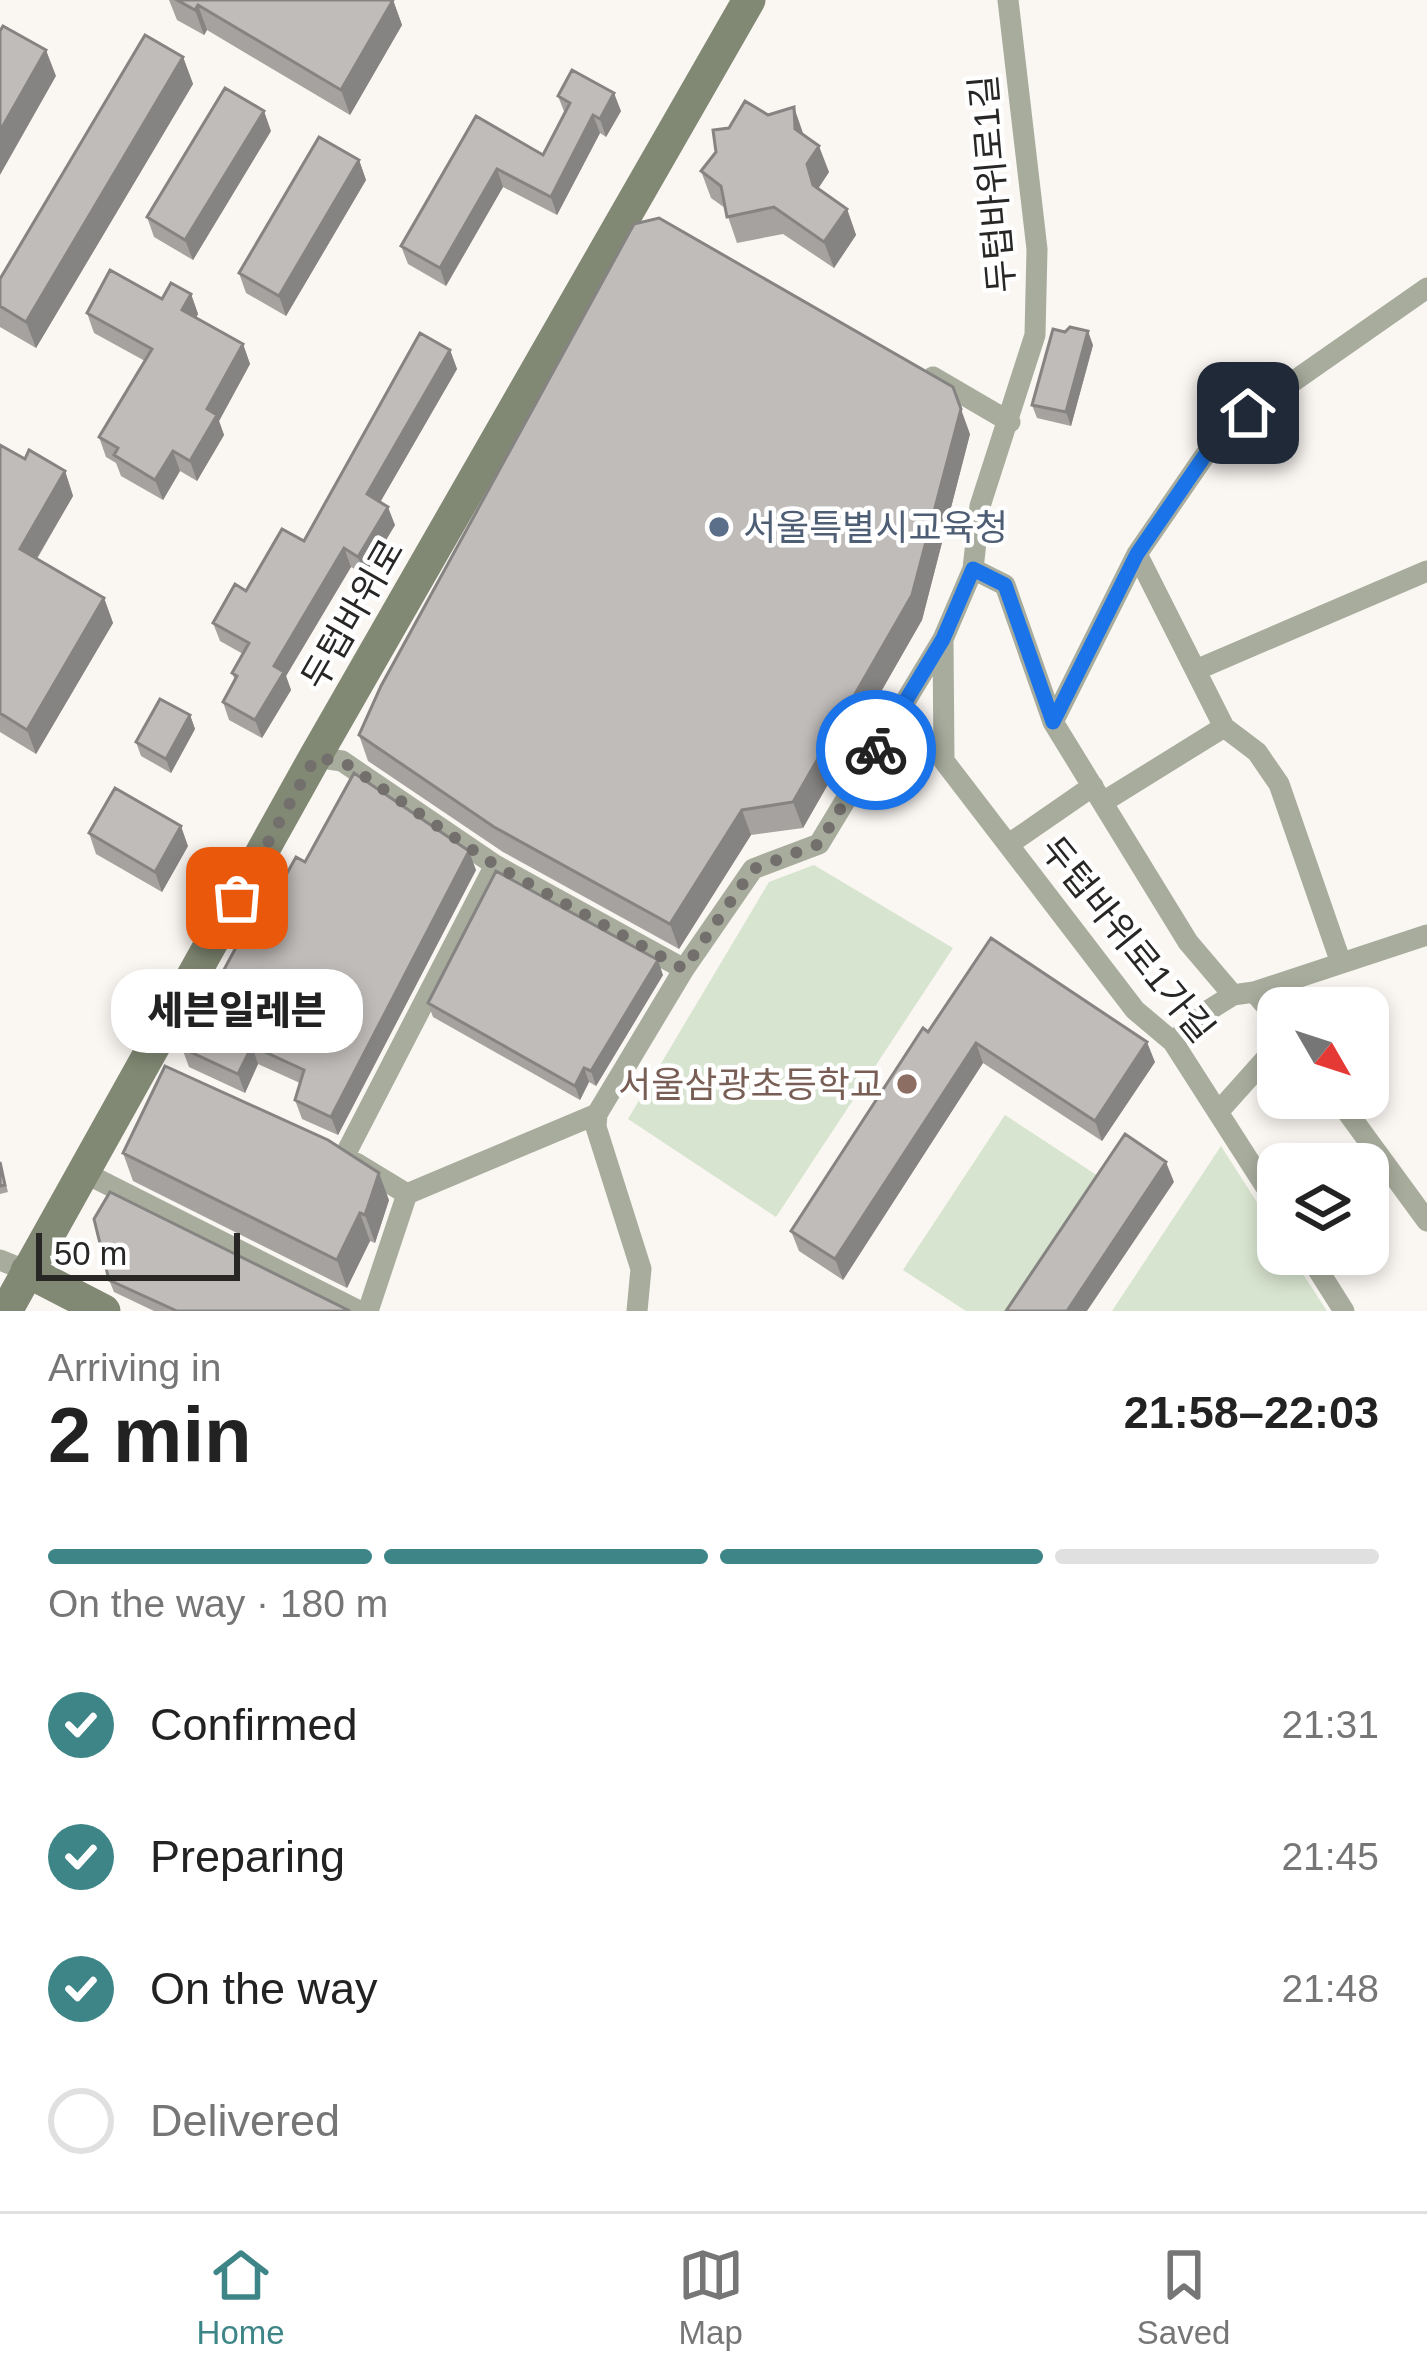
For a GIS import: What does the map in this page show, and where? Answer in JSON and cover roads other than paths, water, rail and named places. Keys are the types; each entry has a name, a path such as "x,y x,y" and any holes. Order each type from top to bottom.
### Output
{"main road":[{"name":"두텁바위로","path":"6,1311 13,1266 154,1068 315,758 640,210 749,0"},
{"path":"13,1266 104,1311"}],"street":[{"name":"두텁바위로1길","path":"597,1114 684,969 753,869 819,844 943,639 973,569 980,506 1035,335 1037,249 1008,0"},
{"path":"1053,722 1137,554 1221,432 1427,288"},
{"path":"910,364 1010,422"},
{"path":"1137,554 1224,727 1257,752 1279,784 1341,963"},
{"path":"973,569 1005,585 1053,722 1188,942 1257,1004"},
{"path":"1196,670 1427,571"},
{"name":"두텁바위로1가길","path":"943,639 944,761 1135,1010 1173,1042 1257,1172"},
{"path":"1009,844 1224,727"},
{"path":"315,758 342,761 495,865 684,969"},
{"path":"407,1194 334,1151 418,1014 495,865"},
{"path":"1173,1042 1209,1010 1244,994 1427,935"},
{"path":"1219,1111 1257,1068"},
{"path":"83,1172 364,1311 407,1194 597,1114 596,1127 641,1269 637,1311"},
{"path":"1352,1119 1427,1221"},
{"path":"1321,1275 1344,1311"}],"place":[{"name":"서울특별시교육청","path":"719,527"},
{"name":"세븐일레븐","path":"237,898"},
{"name":"서울삼광초등학교","path":"907,1084"}]}
